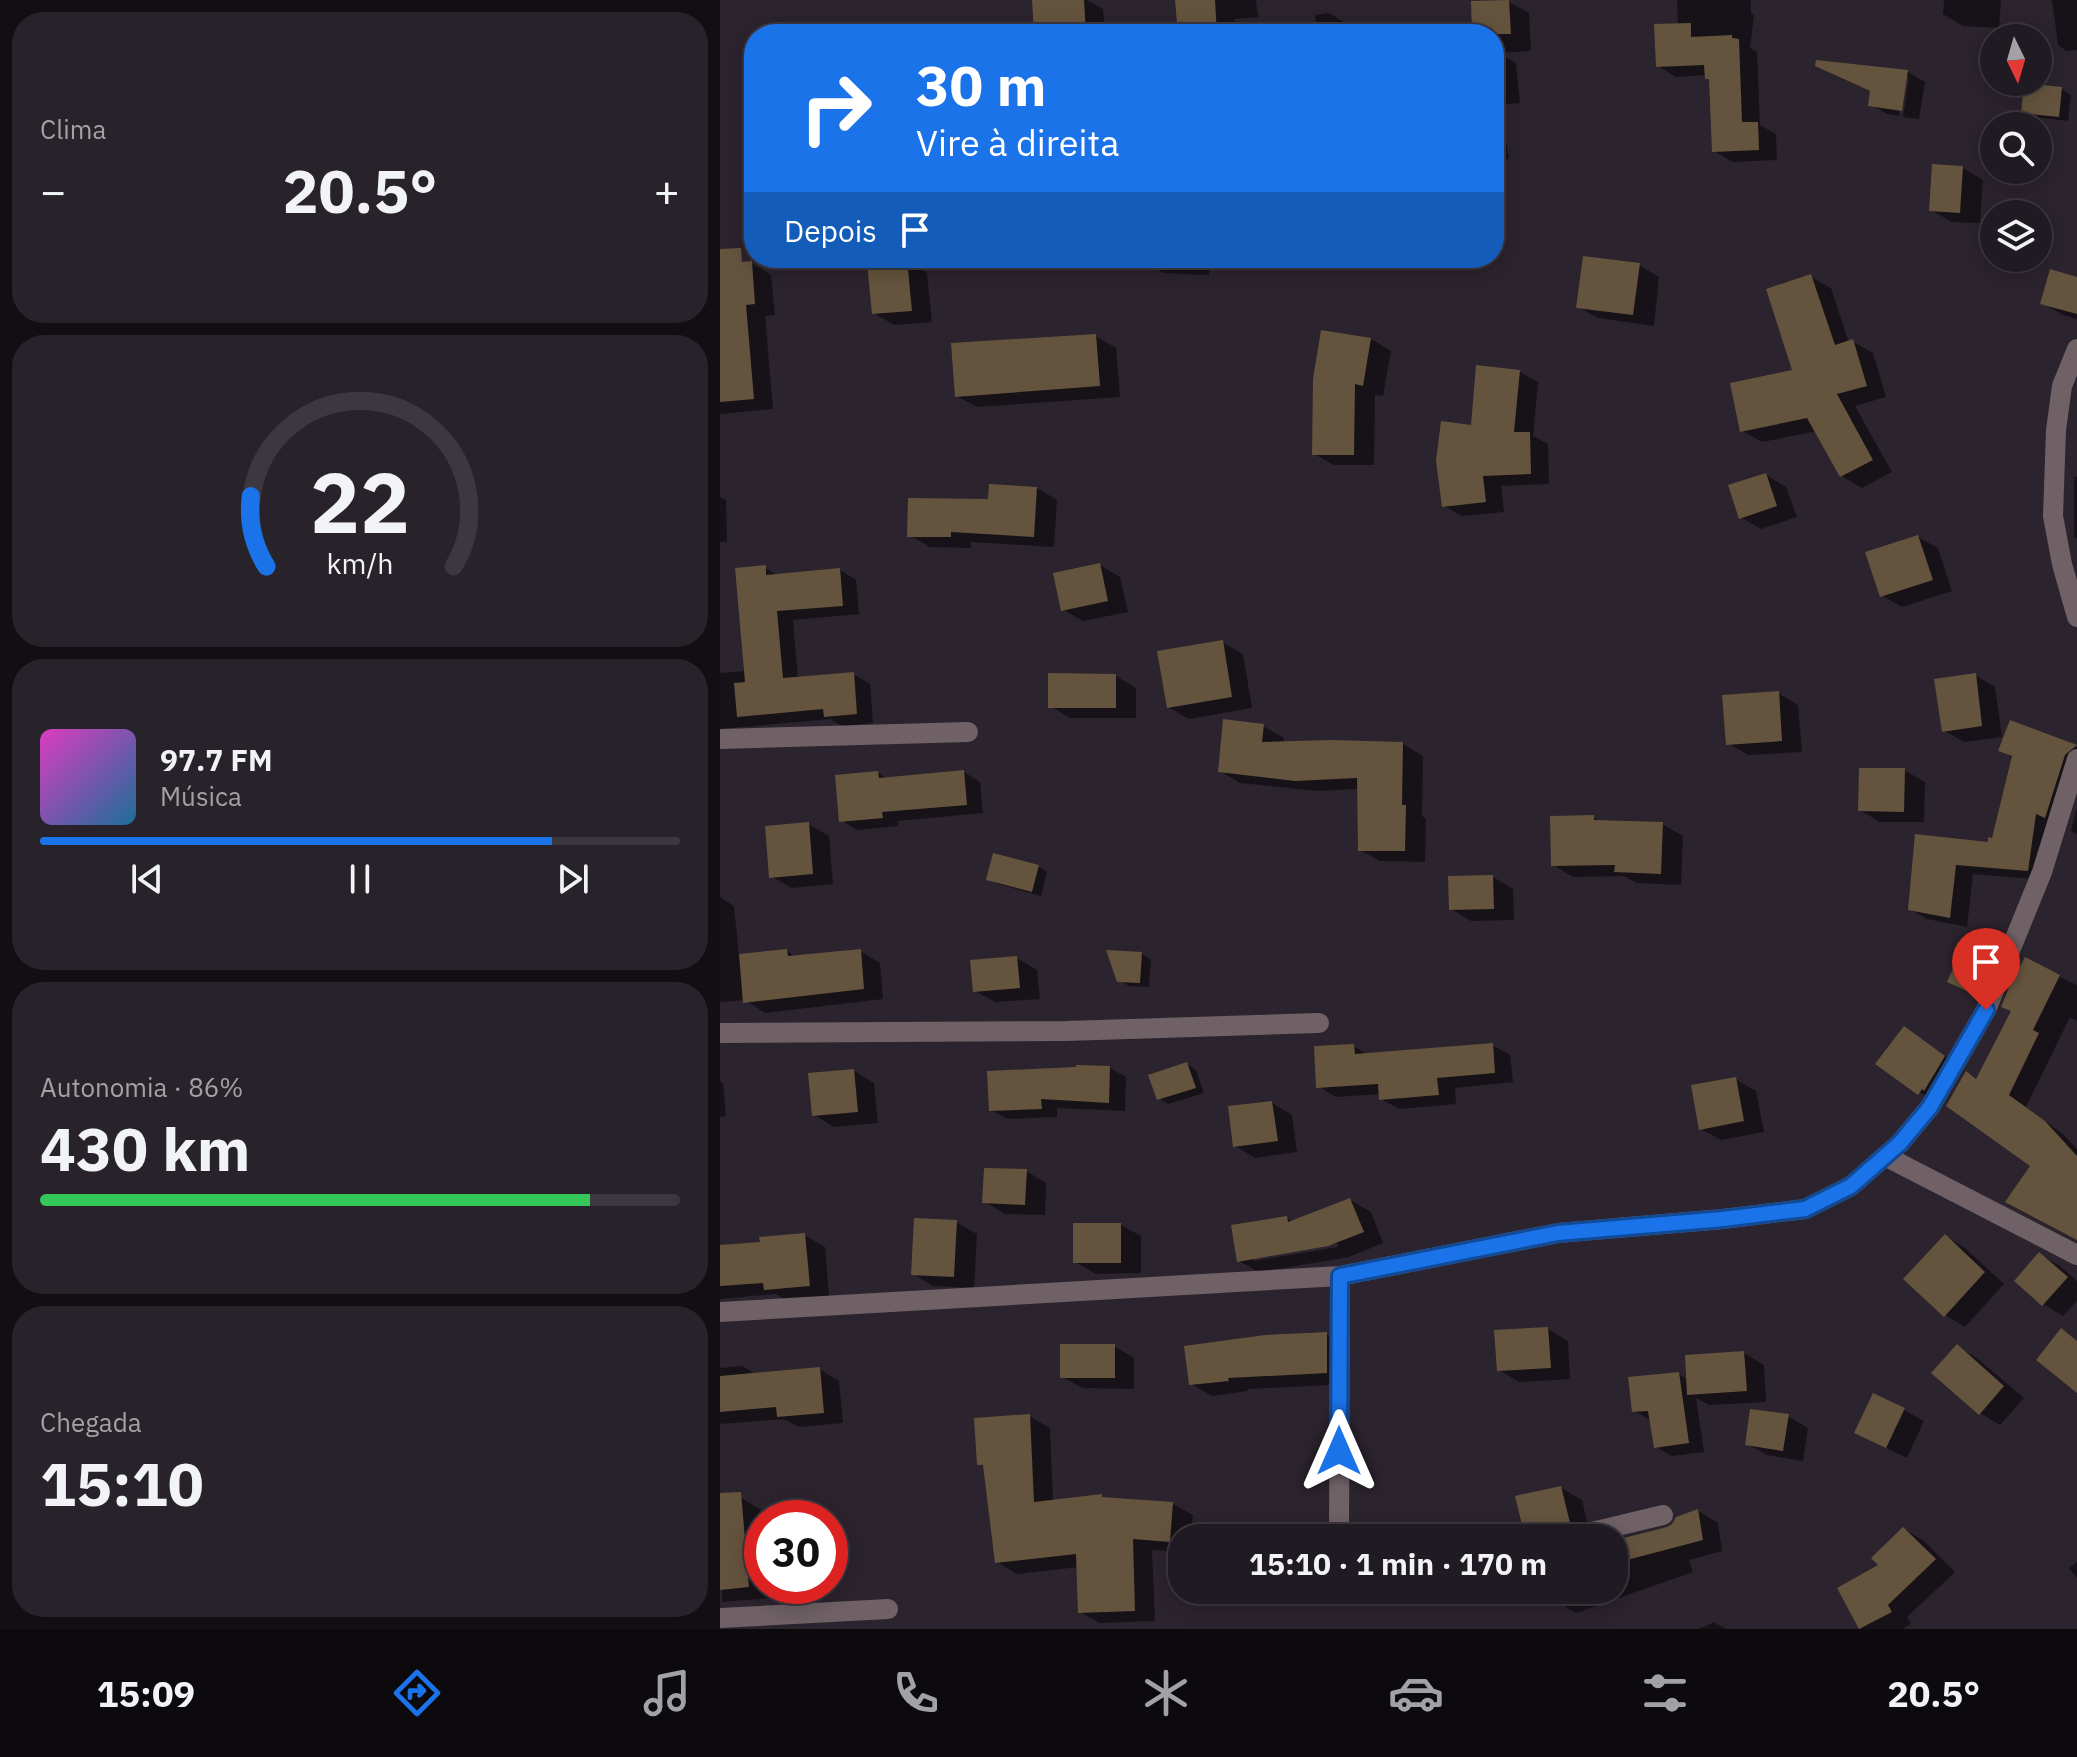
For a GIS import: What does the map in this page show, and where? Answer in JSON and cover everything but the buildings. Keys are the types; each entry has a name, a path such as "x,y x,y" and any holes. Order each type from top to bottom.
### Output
{"street":[{"path":"2077,349 2062,386 2056,430 2053,516 2077,617"},
{"path":"720,739 968,732"},
{"path":"720,1312 1340,1276 1558,1233 1805,1209 1851,1186 1900,1143 1930,1107 1986,1010 2042,872 2077,759"},
{"path":"720,1033 1066,1031 1319,1023"},
{"path":"1885,1156 2077,1255"},
{"path":"1339,1524 1340,1276"},
{"path":"1625,1524 1663,1515"},
{"path":"720,1618 888,1609"}],"route":[{"path":"1339,1451 1340,1276 1558,1233 1805,1209 1851,1186 1900,1143 1930,1107 1986,1010"}]}
